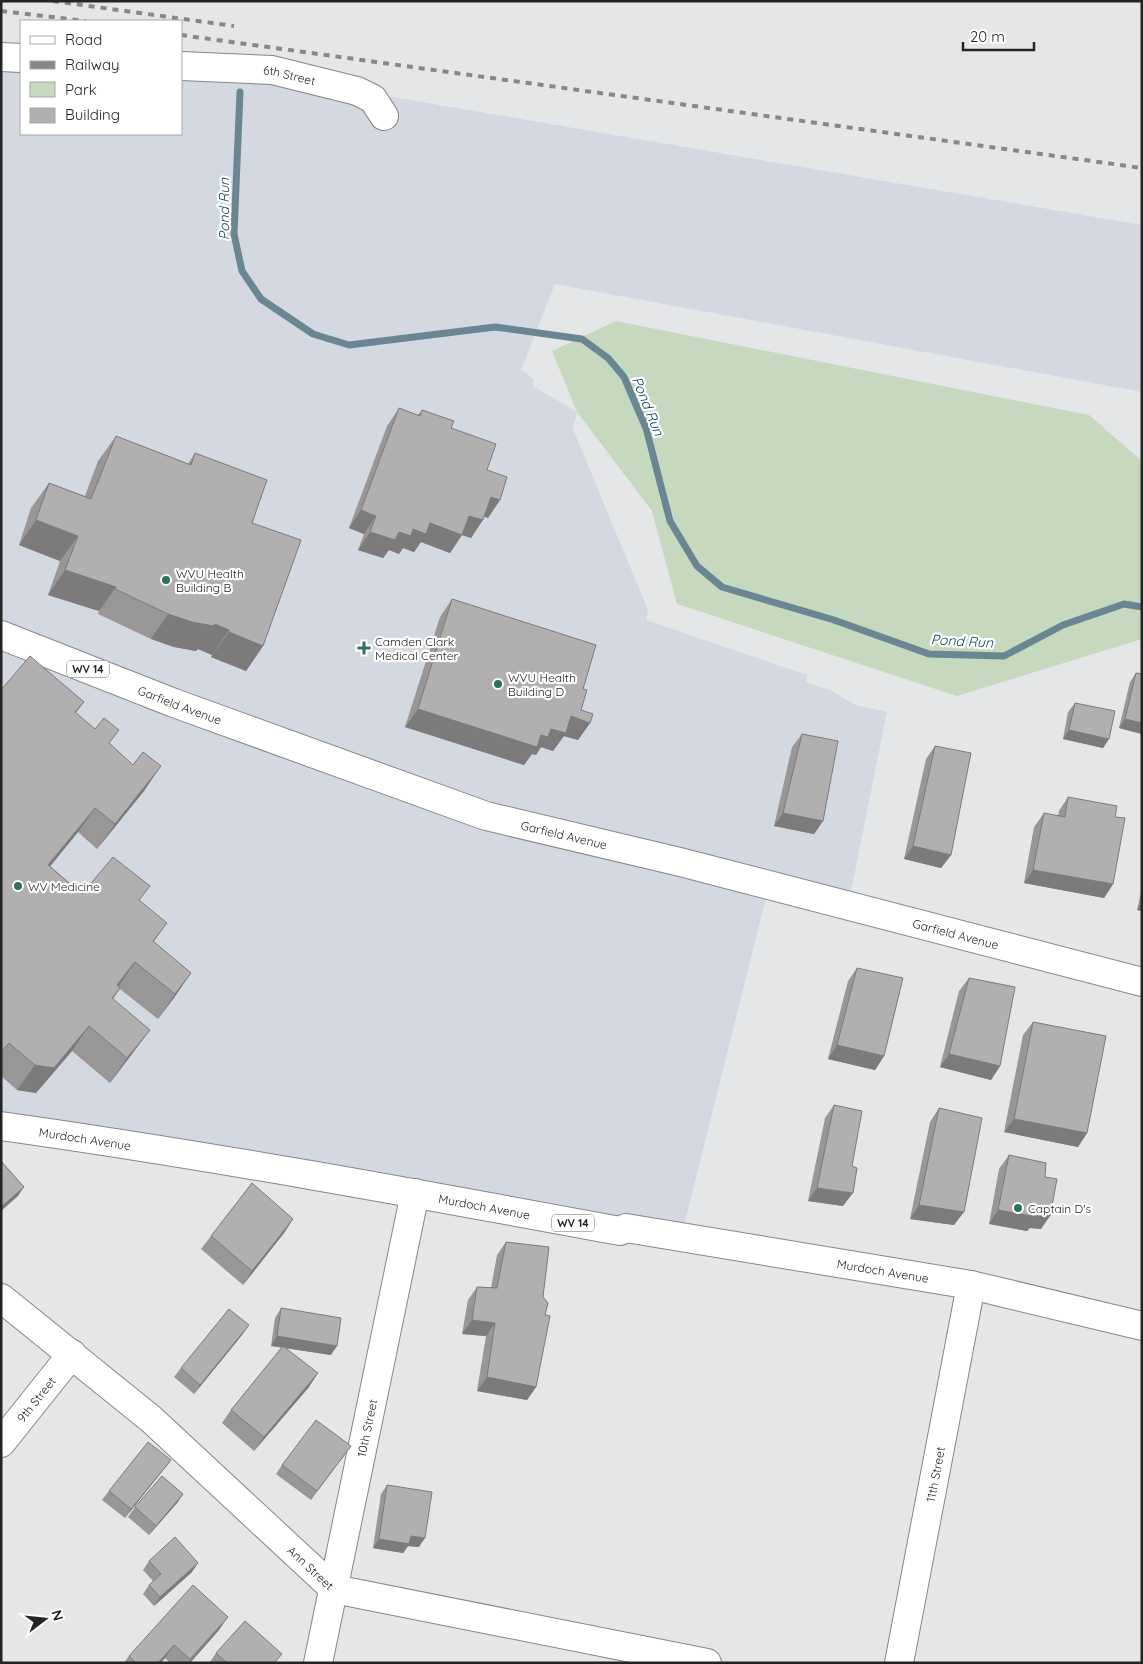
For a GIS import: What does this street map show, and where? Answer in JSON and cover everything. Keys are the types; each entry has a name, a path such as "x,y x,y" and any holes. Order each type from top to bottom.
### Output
{"main road":[{"path":"1,57 20,58"},
{"name":"6th Street","path":"182,66 272,70 357,91 373,99 384,116"},
{"name":"Garfield Avenue","path":"1,635 174,703 486,816 680,862 1142,982"},
{"name":"Murdoch Avenue","path":"1,1126 83,1137 415,1193 620,1231 626,1228 971,1285 1142,1326"},
{"name":"10th Street","path":"318,1663 415,1193"},
{"name":"11th Street","path":"899,1663 971,1285"},
{"name":"Ann Street","path":"1,1298 150,1419 334,1589 707,1663"},
{"name":"9th Street","path":"1,1443 72,1354"}],"shaded area":[{"name":"Camden Clark Medical Center","path":"1,57 20,58 20,135 182,135 182,66 357,91 1142,225 1142,392 555,284 521,370 534,379 533,386 577,412 573,429 648,610 646,620 807,675 806,682 830,690 856,705 887,712 848,906 769,886 681,1238 1,1126"}],"green space":[{"path":"616,321 1089,415 1142,461 1142,639 957,696 677,604 652,511 577,412 552,351"}],"building":[{"path":"399,408 420,416 422,410 454,421 451,428 496,444 487,470 507,477 500,500 491,497 483,520 469,516 462,535 430,523 426,534 413,529 411,536 399,532 395,540 370,532 376,516 361,510"},
{"name":"WVU Health Building B","path":"116,436 191,465 195,453 267,480 252,523 301,540 263,646 215,624 214,626 192,622 168,614 115,589 116,587 65,570 78,536 36,520 49,483 91,499"},
{"name":"WVU Health Building D","path":"452,599 596,645 583,689 587,690 581,710 593,714 590,723 571,716 566,733 551,729 548,737 541,735 537,747 418,709"},
{"name":"WV Medicine","path":"30,656 84,702 75,712 95,729 104,718 119,730 109,743 133,765 143,752 161,766 115,824 95,808 48,865 82,894 113,857 150,886 139,900 167,923 153,941 191,973 175,994 135,962 117,985 120,988 112,998 150,1030 127,1058 89,1026 54,1068 35,1065 9,1043 1,1052 1,690"},
{"path":"1136,673 1142,674 1142,723 1125,719"},
{"path":"1075,703 1115,711 1109,739 1069,730"},
{"path":"802,734 838,741 823,821 783,813"},
{"path":"935,746 971,753 951,855 913,846"},
{"path":"1068,797 1117,806 1115,817 1125,818 1113,884 1033,870 1044,813 1065,817"},
{"path":"857,968 903,978 884,1056 837,1045"},
{"path":"969,978 1015,987 1000,1066 949,1054"},
{"path":"1033,1022 1106,1036 1087,1133 1014,1119"},
{"path":"834,1105 862,1111 852,1166 857,1168 853,1193 817,1188"},
{"path":"939,1108 982,1118 964,1212 919,1205"},
{"name":"Captain D's","path":"1009,1155 1046,1163 1045,1177 1057,1179 1050,1216 1038,1214 1037,1217 998,1210"},
{"path":"1,1161 24,1187 1,1207"},
{"path":"252,1183 293,1219 252,1271 211,1236"},
{"path":"506,1242 549,1247 543,1297 548,1303 545,1315 550,1316 536,1387 487,1377 495,1323 472,1320 477,1287 497,1288"},
{"path":"281,1308 341,1318 337,1346 277,1336"},
{"path":"229,1309 249,1325 200,1385 181,1368"},
{"path":"283,1346 318,1373 264,1437 231,1410"},
{"path":"316,1420 351,1446 317,1491 282,1465"},
{"path":"148,1442 171,1460 131,1509 109,1491"},
{"path":"162,1476 183,1494 156,1526 135,1507"},
{"path":"387,1485 432,1492 425,1538 411,1536 409,1544 379,1539"},
{"path":"175,1537 198,1563 160,1597 149,1585 161,1574 149,1561"},
{"path":"193,1585 228,1617 190,1659 174,1645 158,1663 136,1663 129,1656"},
{"path":"245,1621 282,1654 274,1663 227,1663 216,1653"}],"waterway":[{"name":"Pond Run","path":"240,92 234,234 242,271 261,299 313,334 349,345 495,327 582,339 608,358 624,377 646,428 670,521 697,566 722,587 834,620 929,654 1004,656 1063,625 1124,604 1142,607"}],"railway":[{"path":"53,1 234,26"},
{"path":"1,11 78,20"},
{"path":"182,35 1142,168"}],"place":[{"name":"WVU Health Building B","path":"166,580"},
{"name":"Camden Clark Medical Center","path":"364,648"},
{"name":"WVU Health Building D","path":"498,684"},
{"name":"WV Medicine","path":"18,886"},
{"name":"Captain D's","path":"1018,1208"}]}
